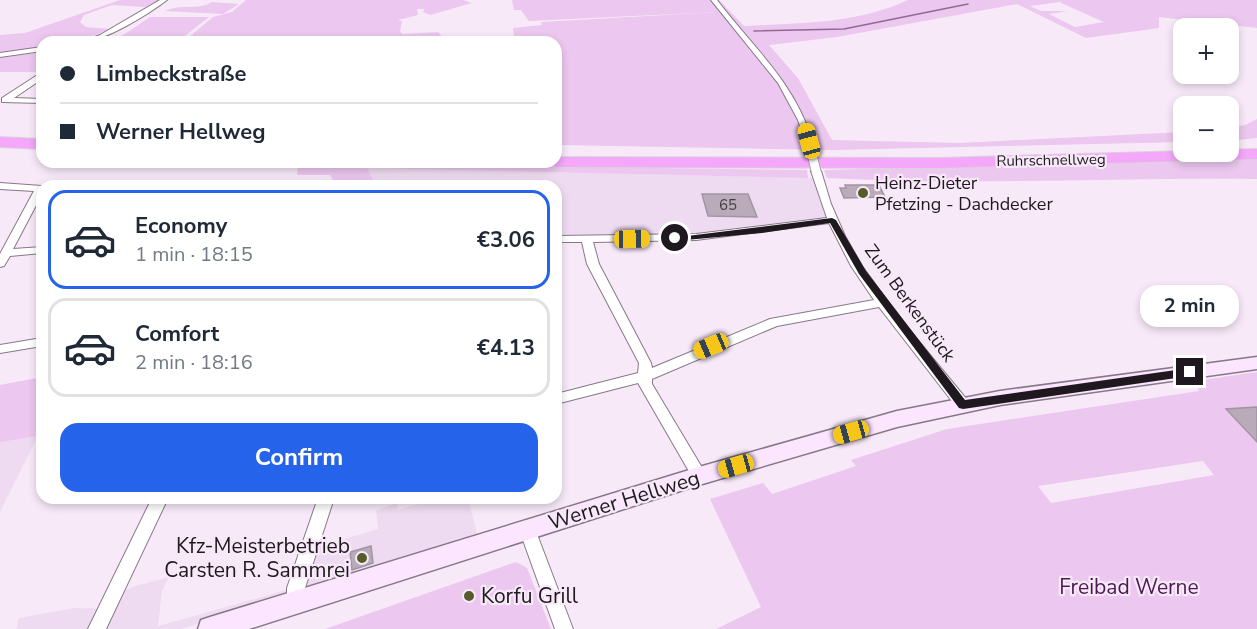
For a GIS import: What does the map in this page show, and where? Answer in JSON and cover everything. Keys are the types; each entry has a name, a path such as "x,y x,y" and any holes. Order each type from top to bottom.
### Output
{"highway":[{"path":"0,135 36,136"},
{"path":"0,142 36,144"},
{"path":"1239,147 1257,146"},
{"name":"Ruhrschnellweg","path":"562,154 903,155 1173,149"},
{"name":"Ruhrschnellweg","path":"562,162 939,163 1257,154"}],"main road":[{"name":"Werner Hellweg","path":"210,629 699,476 897,419 963,405 1116,381 1257,363"}],"street":[{"path":"102,36 164,0"},
{"name":"Zum Berkenstück","path":"714,0 733,26 784,84 804,124 832,220 852,257 963,405"},
{"path":"0,55 36,50"},
{"path":"36,80 5,100 36,100"},
{"path":"0,186 36,189"},
{"path":"0,264 36,198"},
{"path":"562,239 707,236 832,220"},
{"path":"587,240 593,264 645,363 645,384 699,476"},
{"path":"6,253 36,250"},
{"path":"562,397 645,376 741,333 774,322 884,302"},
{"path":"0,349 36,343"},
{"path":"97,629 157,504"},
{"path":"296,603 296,588 324,504"},
{"path":"527,529 564,629"}],"shaded area":[{"path":"366,168 818,178 832,220 728,234 562,239 562,180 373,180"},
{"path":"36,436 0,512 0,441"},
{"path":"397,504 398,510 418,504 470,504 478,537 181,629 16,629 19,618 74,608 115,609 123,592 132,587 169,577 162,591 158,626 304,585 317,547 378,529 376,510"}],"green space":[{"path":"120,0 159,0 145,7 112,5 84,15 80,22 86,27 110,29 93,36 36,36 36,48 0,53 0,35 25,33"},
{"path":"246,0 463,0 472,3 430,15 423,12 424,9 417,9 418,15 398,20 402,21 400,32 403,34 438,32 442,36 190,36 213,17 232,12"},
{"path":"512,0 719,0 744,26 807,23 848,18 888,8 908,0 1257,0 1257,28 1239,26 1239,18 1159,17 1159,28 1086,38 1017,4 837,37 769,45 798,78 832,140 959,143 1173,132 1173,142 834,150 562,145 562,36 514,36 513,28 542,25 541,22 717,12 529,21 521,10 514,10","holes":["1061,2 1104,22 1075,27 1049,14 1068,11 1041,11 1030,6"]},
{"path":"212,2 239,4 223,14 165,11 177,7 201,6"},
{"path":"150,17 209,17 185,36 122,36"},
{"path":"36,53 36,72 0,72 0,58"},
{"path":"1257,119 1257,138 1239,140 1239,126"},
{"path":"1239,159 1257,159 1257,179 881,180 827,178 824,170 1173,161 1239,162"},
{"path":"562,167 807,170 808,178 367,168"},
{"path":"298,168 367,168 373,180 333,180 330,175 297,175"},
{"name":"Freibad Werne","path":"1257,372 1257,629 716,629 761,607 710,499 763,483 772,494 856,466 851,460 947,429 1199,391 1195,381","holes":["1203,461 1214,475 1051,503 1038,486"]},
{"path":"36,378 36,436 0,442 0,385"},
{"path":"516,562 527,568 551,629 325,629"}],"building":[{"name":"Heinz-Dieter Pfetzing - Dachdecker","path":"845,185 879,185 885,197 844,198 840,188 846,188"},
{"path":"702,194 748,194 757,217 708,216"},
{"path":"1257,407 1257,442 1226,409"},
{"name":"Kfz-Meisterbetrieb Carsten R. Sammrei","path":"371,546 373,563 352,570 350,552"}],"waterway":[{"path":"754,31 844,29 968,4"}],"place":[{"name":"Heinz-Dieter Pfetzing - Dachdecker","path":"863,193"},
{"name":"Kfz-Meisterbetrieb Carsten R. Sammrei","path":"362,558"},
{"name":"Korfu Grill","path":"469,596"}],"route":[{"path":"675,238 762,231 832,220 862,272 963,405 1190,372"}]}
